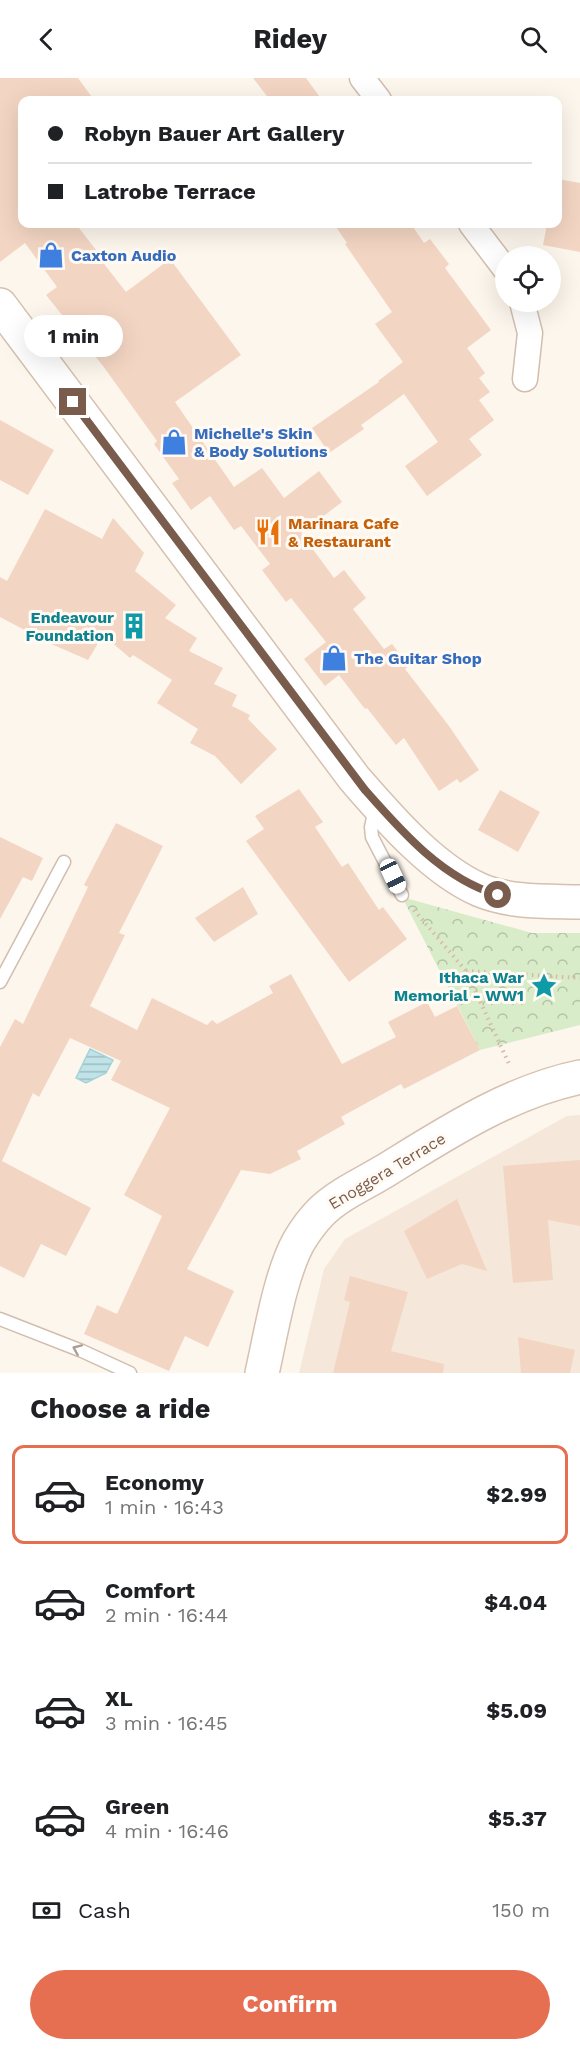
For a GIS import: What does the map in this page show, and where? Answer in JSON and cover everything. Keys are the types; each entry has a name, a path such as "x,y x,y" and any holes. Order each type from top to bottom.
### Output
{"main road":[{"path":"0,305 330,746 399,829 451,873 482,890 518,899 580,902"},
{"name":"Enoggera Terrace","path":"262,1373 290,1260 309,1226 322,1211 415,1152 494,1107 529,1091 580,1077"}],"street":[{"path":"362,78 376,96"},
{"path":"474,228 495,256"},
{"path":"525,312 530,333 525,379"}],"lane":[{"path":"376,803 370,827 372,837 402,895"},
{"path":"0,982 64,862"},
{"path":"0,1319 82,1351 130,1373"}],"path":[{"path":"402,895 466,971 510,1066"},
{"path":"466,971 580,978"}],"shaded area":[{"path":"580,1115 580,1373 299,1373 324,1269 345,1239 567,1116"}],"green space":[{"path":"402,897 532,933 580,933 580,1025 480,1050"}],"water":[{"path":"90,1049 113,1060 106,1073 86,1083 76,1078"}],"building":[{"path":"0,78 78,78 91,96 18,96 18,228 79,228 126,292 170,259 241,355 175,402 234,487 262,468 284,498 319,471 342,502 301,533 334,578 344,570 366,598 353,609 384,649 392,644 409,666 405,669 449,726 479,770 460,783 457,779 439,791 404,738 396,745 339,675 325,686 304,659 326,642 291,598 286,602 262,570 270,564 241,526 234,530 210,496 191,510 172,483 179,479 154,444 157,441 103,366 46,295 57,287 25,243 0,262"},
{"path":"253,78 306,78 319,96 267,96"},
{"path":"562,180 580,183 580,252 561,248 561,246 543,245 546,228 562,228"},
{"path":"337,228 414,228 424,243 430,239 449,264 445,268 491,330 467,348 485,373 479,378 490,392 479,400 494,420 469,439 482,455 427,496 405,466 438,442 404,394 361,425 364,429 329,453 312,428 379,382 403,362 375,324 392,312 345,244 347,243"},
{"path":"0,420 54,450 28,495 0,480"},
{"path":"45,509 102,539 113,518 144,553 135,571 176,605 165,618 197,638 189,651 223,668 214,684 237,695 232,706 250,715 248,719 277,749 241,784 215,756 190,743 198,729 157,703 172,680 133,655 130,658 103,635 88,660 49,643 0,617 0,577 7,581"},
{"path":"299,789 323,822 315,827 342,867 348,863 379,910 383,907 407,939 349,982 246,841 264,829 255,816"},
{"path":"500,790 540,812 518,852 478,830"},
{"path":"116,823 163,846 119,933 125,935 90,1006 137,1030 152,998 207,1025 212,1020 217,1024 273,993 269,986 291,974 342,1064 396,1037 388,1022 427,1002 435,1017 457,1006 480,1050 404,1089 401,1084 341,1117 345,1124 297,1151 301,1159 270,1174 241,1170 187,1269 234,1291 208,1347 185,1336 169,1371 84,1334 97,1305 117,1314 162,1216 124,1195 170,1108 111,1080 121,1061 70,1038 39,1097 33,1093 2,1161 91,1208 66,1256 41,1244 24,1278 0,1266 0,1047 15,1019 23,1024 88,887 84,885"},
{"path":"0,837 43,858 32,881 23,877 0,919"},
{"path":"243,887 258,914 214,942 195,918"},
{"path":"580,1160 580,1226 548,1220 553,1280 513,1283 503,1166"},
{"path":"457,1199 487,1271 462,1264 427,1279 404,1231"},
{"path":"350,1276 408,1292 391,1351 444,1364 443,1373 333,1373 350,1302 344,1300"},
{"path":"518,1337 575,1350 570,1373 521,1373"}],"place":[{"name":"Caxton Audio","path":"51,255"},
{"name":"Michelle's Skin & Body Solutions","path":"174,442"},
{"name":"Marinara Cafe & Restaurant","path":"268,532"},
{"name":"Endeavour Foundation","path":"134,626"},
{"name":"The Guitar Shop","path":"334,658"},
{"name":"Ithaca War Memorial - WW1","path":"544,986"}],"route":[{"path":"73,402 354,778 399,829 451,873 469,884 498,895"}]}
